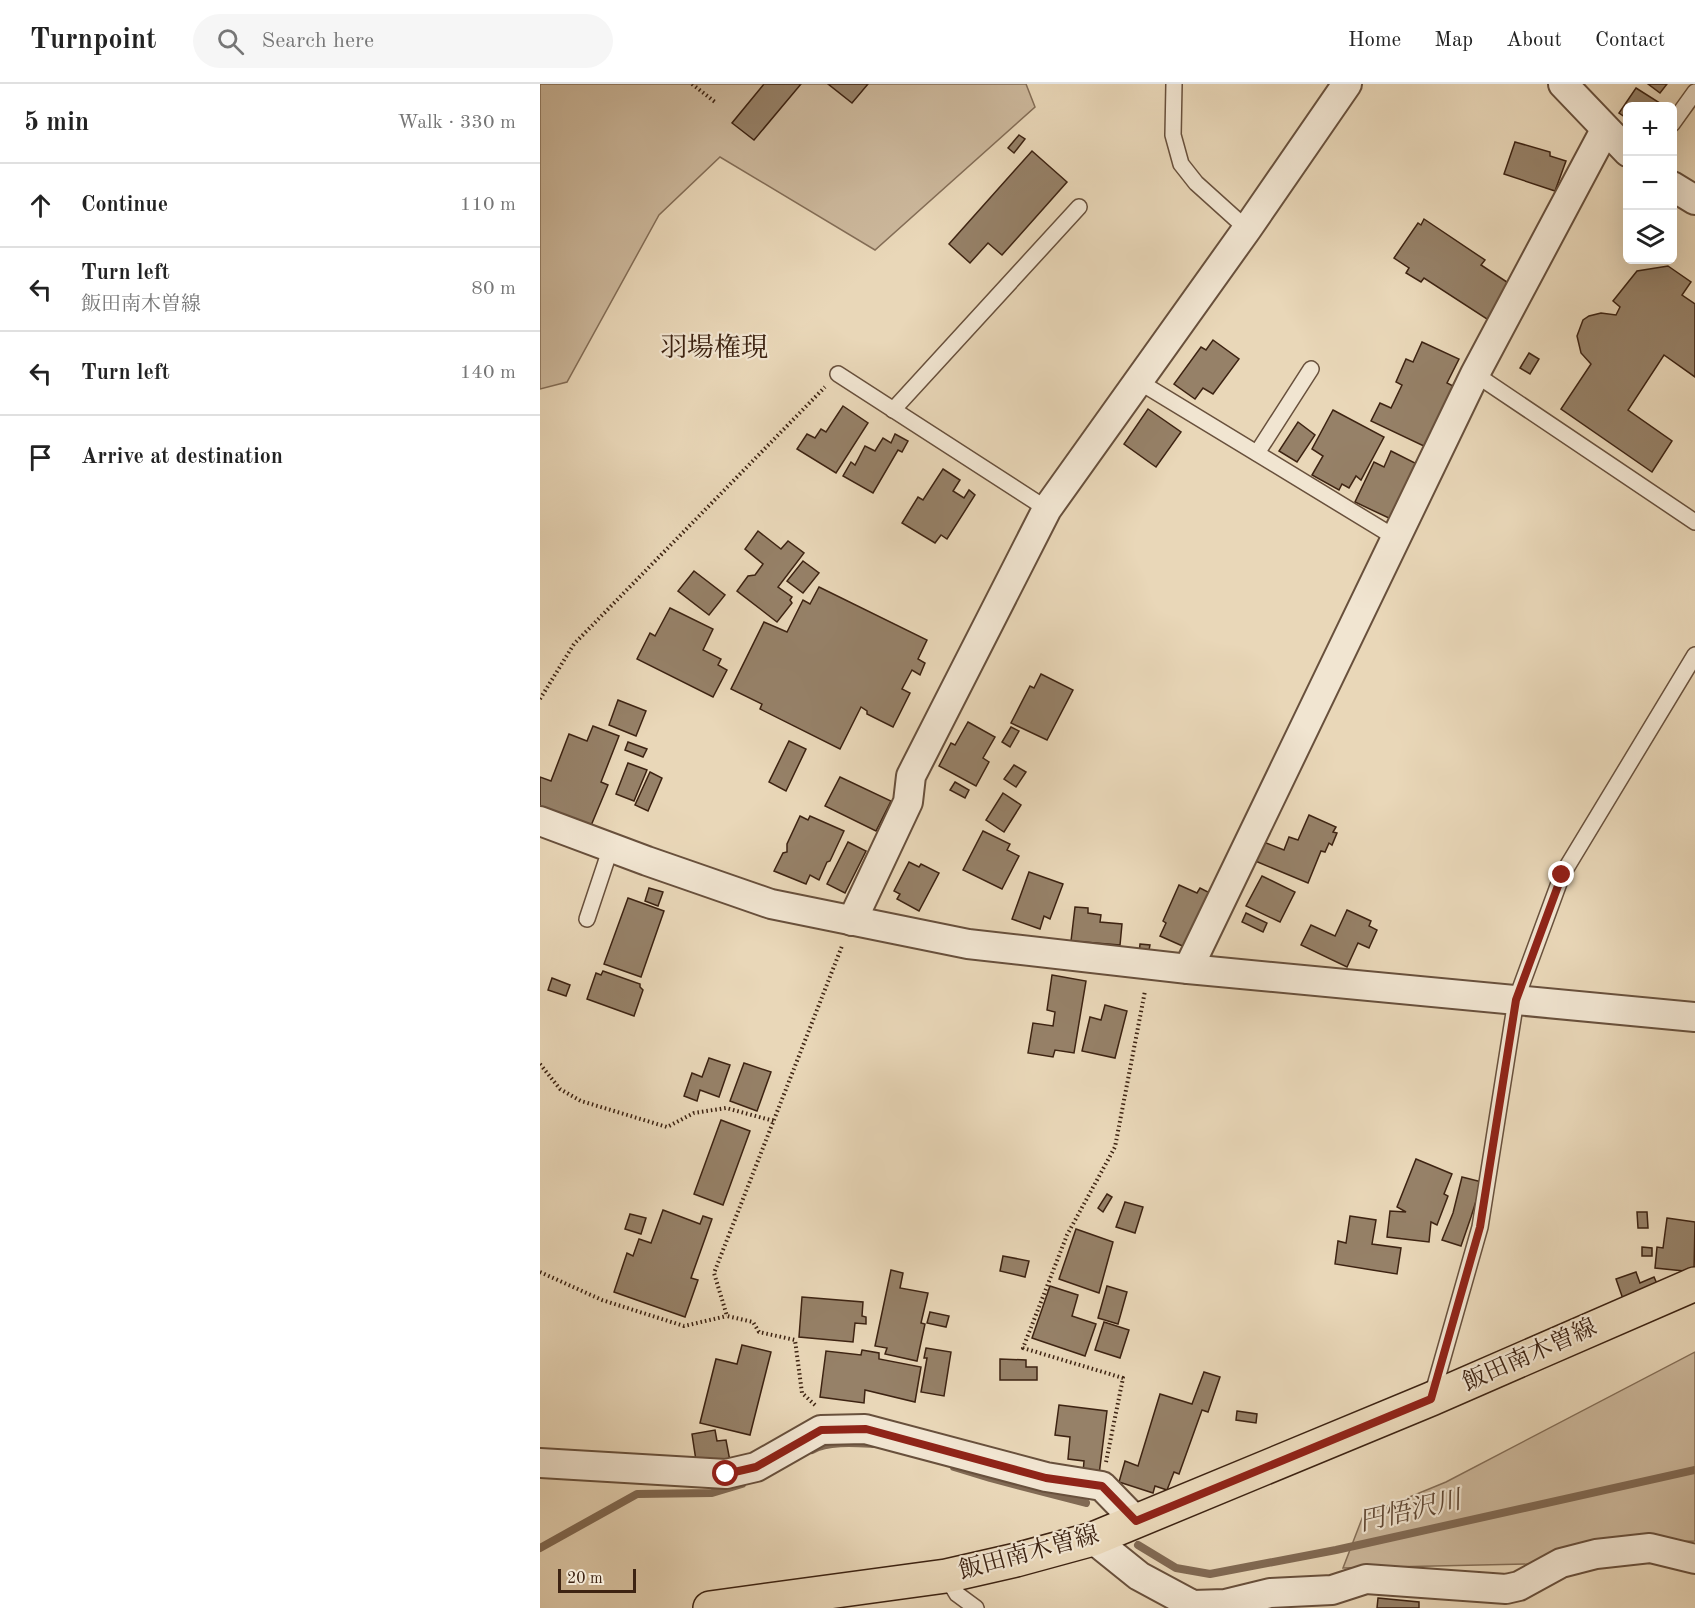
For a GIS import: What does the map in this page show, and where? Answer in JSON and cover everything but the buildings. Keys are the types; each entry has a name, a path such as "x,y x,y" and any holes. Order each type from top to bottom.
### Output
{"main road":[{"name":"飯田南木曽線","path":"710,1608 753,1605 946,1576 1093,1539 1431,1399 1695,1284"}],"street":[{"path":"852,921 908,802 911,776 1047,509 1247,229 1347,84"},
{"path":"1563,84 1623,147"},
{"path":"1188,969 1475,374 1605,129"},
{"path":"1677,189 1695,200"},
{"path":"540,821 771,904 968,944 1188,969 1695,1017"},
{"path":"540,1462 726,1474 756,1467 821,1430 866,1429 1046,1478 1102,1486 1136,1521"},
{"path":"1093,1539 1139,1576 1193,1605 1225,1604 1270,1593 1332,1590 1366,1579 1506,1598 1519,1586 1561,1563 1596,1554 1650,1548 1695,1559"}],"lane":[{"path":"1174,84 1173,135 1181,164 1196,183 1247,229"},
{"path":"1677,117 1695,92"},
{"path":"893,410 1079,207"},
{"path":"1257,453 1311,369"},
{"path":"838,374 1047,509"},
{"path":"1475,374 1695,522"},
{"path":"1138,381 1396,538"},
{"path":"1431,1399 1480,1227 1516,1000 1562,875 1695,655"},
{"path":"587,919 612,848"},
{"path":"946,1576 957,1594 976,1608"}],"path":[{"path":"692,84 715,102"},
{"path":"540,699 574,644 838,374"},
{"path":"727,1316 714,1273 852,921"},
{"path":"1102,1486 1123,1378 1023,1348 1067,1235 1115,1147 1150,964"},
{"path":"540,1064 560,1089 580,1101 667,1127 694,1113 726,1108 774,1121"},
{"path":"540,1272 602,1300 684,1326 727,1316 753,1322 759,1332 795,1340 802,1393 818,1407"}],"shaded area":[{"path":"540,84 1026,84 1035,107 875,250 720,157 659,215 567,382 540,389"},
{"path":"1695,1352 1695,1541 1627,1543 1530,1564 1343,1568 1363,1516 1446,1482"}],"waterway":[{"name":"円悟沢川","path":"812,1450 834,1444 873,1444"},
{"name":"円悟沢川","path":"954,1467 1086,1503"},
{"name":"円悟沢川","path":"1138,1545 1176,1568 1210,1574 1336,1550 1695,1470"},
{"name":"円悟沢川","path":"540,1548 637,1494 712,1493 742,1484"}],"district":[{"name":"羽場権現","path":"714,348"}],"route":[{"path":"726,1474 756,1467 821,1430 866,1429 1046,1478 1102,1486 1136,1521 1431,1399 1480,1227 1516,1000 1562,875"}]}
